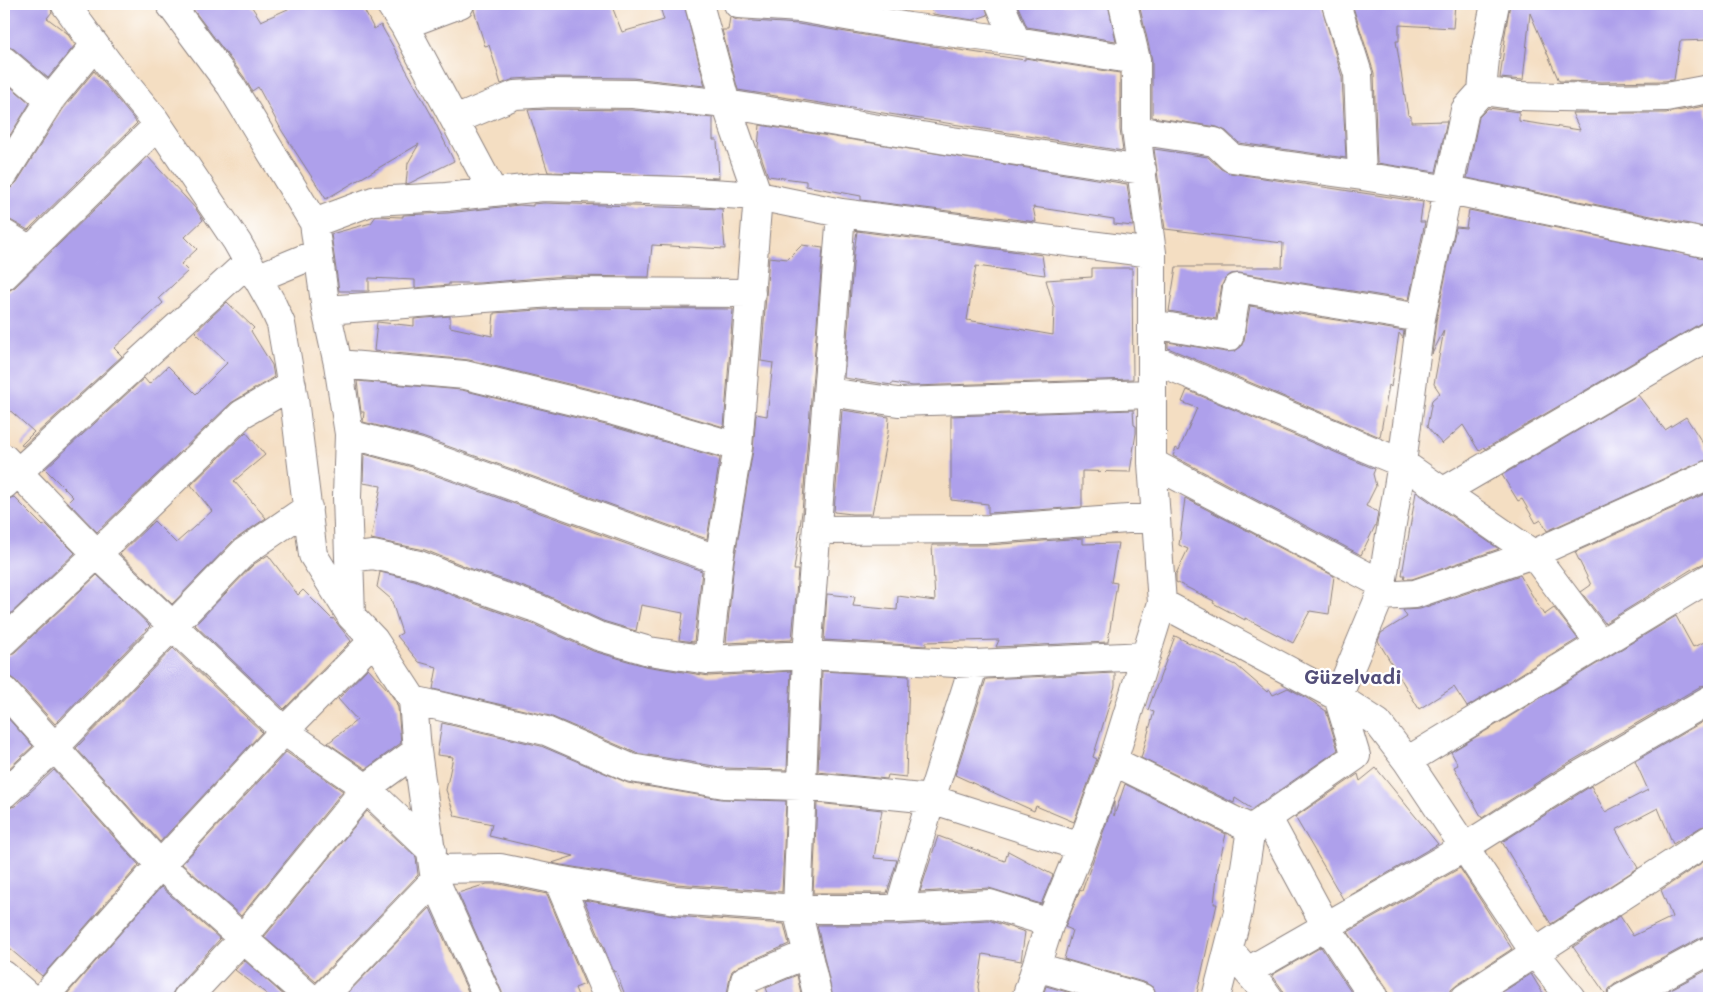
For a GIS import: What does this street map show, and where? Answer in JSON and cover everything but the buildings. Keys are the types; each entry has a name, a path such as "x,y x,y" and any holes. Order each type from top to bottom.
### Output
{"street":[{"path":"65,4 158,125 253,270 281,324 292,385 313,555 351,616 374,640 413,700 417,751 434,866 482,995"},
{"path":"170,4 231,86 314,223 326,310 338,364 350,434 346,497 351,616"},
{"path":"460,4 397,14 493,192"},
{"path":"699,4 726,104 758,196 752,293 738,447 719,560 708,660"},
{"path":"738,4 800,8 909,27 1016,41 1136,60"},
{"path":"1000,4 1016,41"},
{"path":"1026,998 1050,923 1114,761 1162,602 1152,463 1152,252 1136,130 1136,60 1123,4"},
{"path":"1336,4 1358,74 1362,176"},
{"path":"1216,998 1259,823 1356,756 1338,697 1381,590 1402,463 1422,318 1466,110 1482,91 1486,48 1495,4"},
{"path":"4,174 50,100 95,44"},
{"path":"4,61 50,100"},
{"path":"1482,91 1519,96 1602,98 1666,97 1709,89"},
{"path":"455,120 515,95 551,92 633,94 726,104 952,142 1142,170"},
{"path":"4,276 158,125"},
{"path":"1136,130 1215,142 1232,158 1450,190 1709,244"},
{"path":"314,223 373,201 543,187 680,191 758,196 841,213 1152,252"},
{"path":"818,998 797,909 807,655 841,213"},
{"path":"4,234 30,250"},
{"path":"318,253 253,270 8,471 284,731 366,788 434,866 500,868 675,900 797,909 899,909 990,904 1050,923"},
{"path":"1152,324 1229,337 1237,288 1422,318"},
{"path":"326,310 566,292 752,293"},
{"path":"1444,491 1709,336"},
{"path":"1153,359 1402,463 1533,554 1600,643"},
{"path":"338,364 465,376 614,411 738,447"},
{"path":"4,641 242,414 292,385"},
{"path":"828,392 898,402 1152,394"},
{"path":"350,434 417,452 719,560"},
{"path":"1152,463 1381,590 1415,594 1533,554 1709,475"},
{"path":"4,794 54,748 244,552 308,508"},
{"path":"817,530 988,529 1156,517"},
{"path":"349,558 373,555 419,565 467,584 539,608 598,636 649,651 708,660 807,655 974,664 1146,656"},
{"path":"1407,761 1709,578"},
{"path":"1162,602 1338,697 1378,723 1407,761 1535,953 1571,998"},
{"path":"43,998 160,865 284,731 374,640"},
{"path":"899,909 931,799 974,664"},
{"path":"4,691 160,865 310,998"},
{"path":"413,700 546,731 631,768 724,784 801,786 931,799 1081,847"},
{"path":"1248,971 1465,847 1571,780 1709,700"},
{"path":"187,998 243,938 366,788 417,751"},
{"path":"1114,761 1259,823 1374,998"},
{"path":"1465,998 1709,840"},
{"path":"322,998 434,866"},
{"path":"558,880 608,998"},
{"path":"1228,949 1269,998"},
{"path":"1622,998 1709,952"},
{"path":"742,998 745,980 808,954"},
{"path":"1037,967 1142,998"},
{"path":"4,975 30,998"}],"district":[{"name":"Güzelvadi","path":"1353,677"}]}
